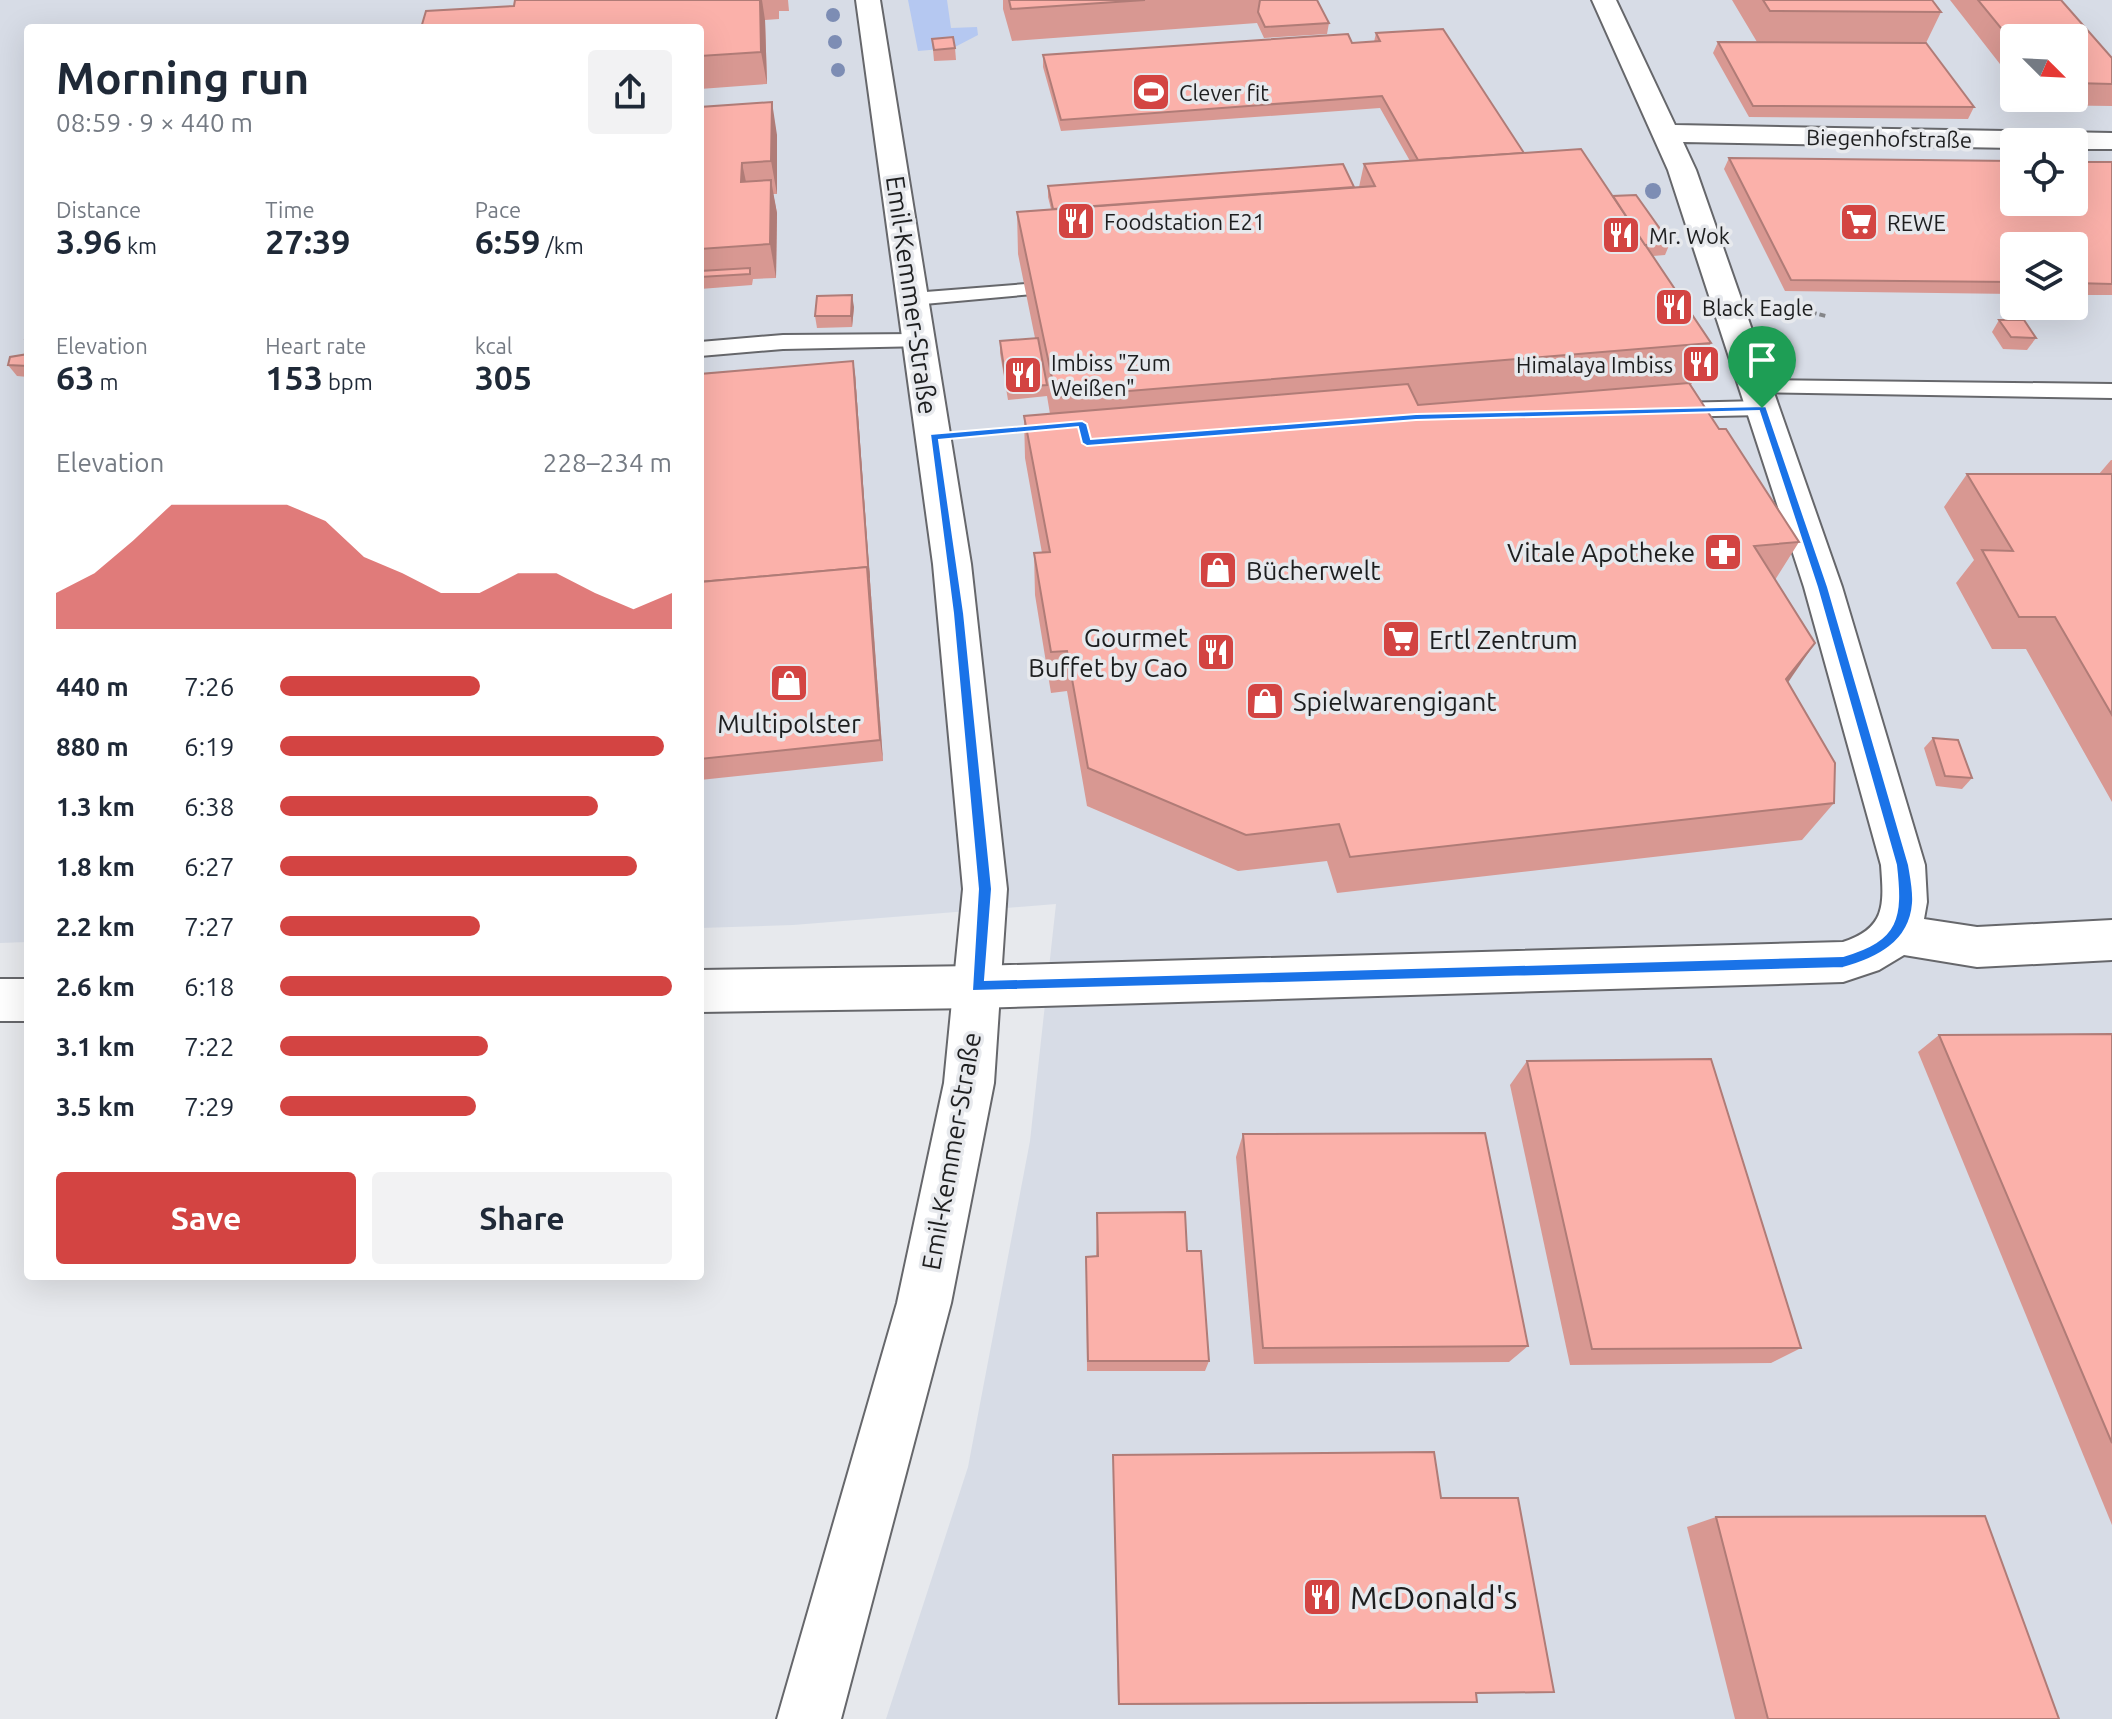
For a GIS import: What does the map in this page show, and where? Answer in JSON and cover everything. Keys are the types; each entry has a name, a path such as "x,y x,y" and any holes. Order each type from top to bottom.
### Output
{"street":[{"name":"Emil-Kemmer-Straße","path":"809,1719 924,1303 969,1083 985,889 958,613 868,0"},
{"path":"704,991 977,987 1843,962 1873,954 1895,934 1907,905 1903,865 1823,587 1682,170 1604,0"},
{"name":"Biegenhofstraße","path":"1667,133 2112,141"},
{"path":"1895,934 1977,947 2112,940"},
{"path":"0,1000 24,1000"}],"lane":[{"path":"913,299 1026,290"},
{"path":"704,349 783,342 919,341"},
{"path":"1659,388 1669,410 1759,397 2112,391"}],"path":[{"path":"933,437 1036,428"}],"shaded area":[{"path":"0,0 2112,0 2112,1719 886,1719 968,1467 1030,1141 1056,904 793,925 704,928 704,24 24,24 24,942 0,943"},
{"path":"908,0 947,0 951,28 977,27 978,35 953,48 918,51"}],"building":[{"path":"515,0 760,0 761,52 704,56 704,24 422,24 426,11 514,6"},
{"path":"1009,0 1145,0 1011,9"},
{"path":"1260,0 1317,0 1329,23 1265,27 1258,12"},
{"path":"1763,0 1932,0 1941,12 1770,11"},
{"path":"1978,0 2061,0 2082,24 2000,24 2000,27"},
{"path":"1443,29 1524,153 1418,160 1382,96 1061,120 1043,55 1348,34 1352,43 1380,41 1376,33"},
{"path":"2088,31 2112,58 2112,84 2088,83"},
{"path":"953,37 955,48 934,50 932,39"},
{"path":"1718,42 1926,43 1974,107 1753,106"},
{"path":"772,102 771,161 742,163 741,182 771,180 770,244 704,249 704,107"},
{"path":"1581,149 1711,343 1056,397 1017,212 1375,186 1364,164"},
{"path":"1729,158 2000,161 2000,216 2088,216 2088,162 2112,162 2112,284 2088,283 2088,232 2000,232 2000,282 1791,280"},
{"path":"1343,164 1354,187 1053,209 1048,186"},
{"path":"1636,195 1670,243 1645,245 1613,196"},
{"path":"750,268 750,274 704,277 704,271"},
{"path":"852,295 851,316 815,316 817,296"},
{"path":"1999,320 2024,320 2036,338 2011,337"},
{"name":"Imbiss \"Zum Weißen\"","path":"1038,338 1047,385 1007,388 1000,341"},
{"path":"24,355 24,366 8,365 10,357"},
{"path":"853,361 869,578 867,567 704,582 704,374"},
{"name":"Ertl Zentrum","path":"1689,383 1719,429 1726,429 1799,542 1754,546 1815,643 1786,679 1835,763 1834,803 1350,857 1339,824 1246,835 1088,768 1067,651 1051,652 1034,553 1050,552 1024,416 1408,384 1418,405"},
{"path":"1967,474 2112,474 2112,715 2055,617 2019,617 1982,550 2013,551"},
{"name":"Multipolster","path":"867,567 880,740 704,759 704,582"},
{"path":"1933,738 1958,740 1972,778 1945,776"},
{"path":"2112,1034 2112,1443 1939,1035"},
{"path":"1711,1059 1801,1348 1592,1349 1527,1061"},
{"path":"1485,1133 1528,1346 1263,1348 1243,1134"},
{"path":"1185,1212 1187,1251 1201,1251 1209,1361 1088,1361 1086,1257 1098,1256 1097,1213"},
{"name":"McDonald's","path":"1434,1452 1441,1498 1518,1498 1554,1692 1476,1693 1477,1702 1119,1704 1113,1455"},
{"path":"1985,1516 2059,1719 1768,1719 1716,1517"}],"place":[{"name":"Clever fit","path":"1151,92"},
{"name":"Foodstation E21","path":"1076,221"},
{"name":"REWE","path":"1859,222"},
{"name":"Mr. Wok","path":"1621,235"},
{"name":"Black Eagle","path":"1674,307"},
{"name":"Himalaya Imbiss","path":"1701,364"},
{"name":"Imbiss \"Zum Weißen\"","path":"1023,375"},
{"name":"Vitale Apotheke","path":"1723,552"},
{"name":"Bücherwelt","path":"1218,570"},
{"name":"Ertl Zentrum","path":"1401,639"},
{"name":"Gourmet Buffet by Cao","path":"1216,652"},
{"name":"Multipolster","path":"789,683"},
{"name":"Spielwarengigant","path":"1265,701"},
{"name":"McDonald's","path":"1322,1597"}],"route":[{"path":"1762,408 1823,587 1903,865 1907,905 1895,934 1873,954 1843,962 977,987 985,889 958,613 933,437 1082,424 1087,443 1416,417 1762,408"}]}
